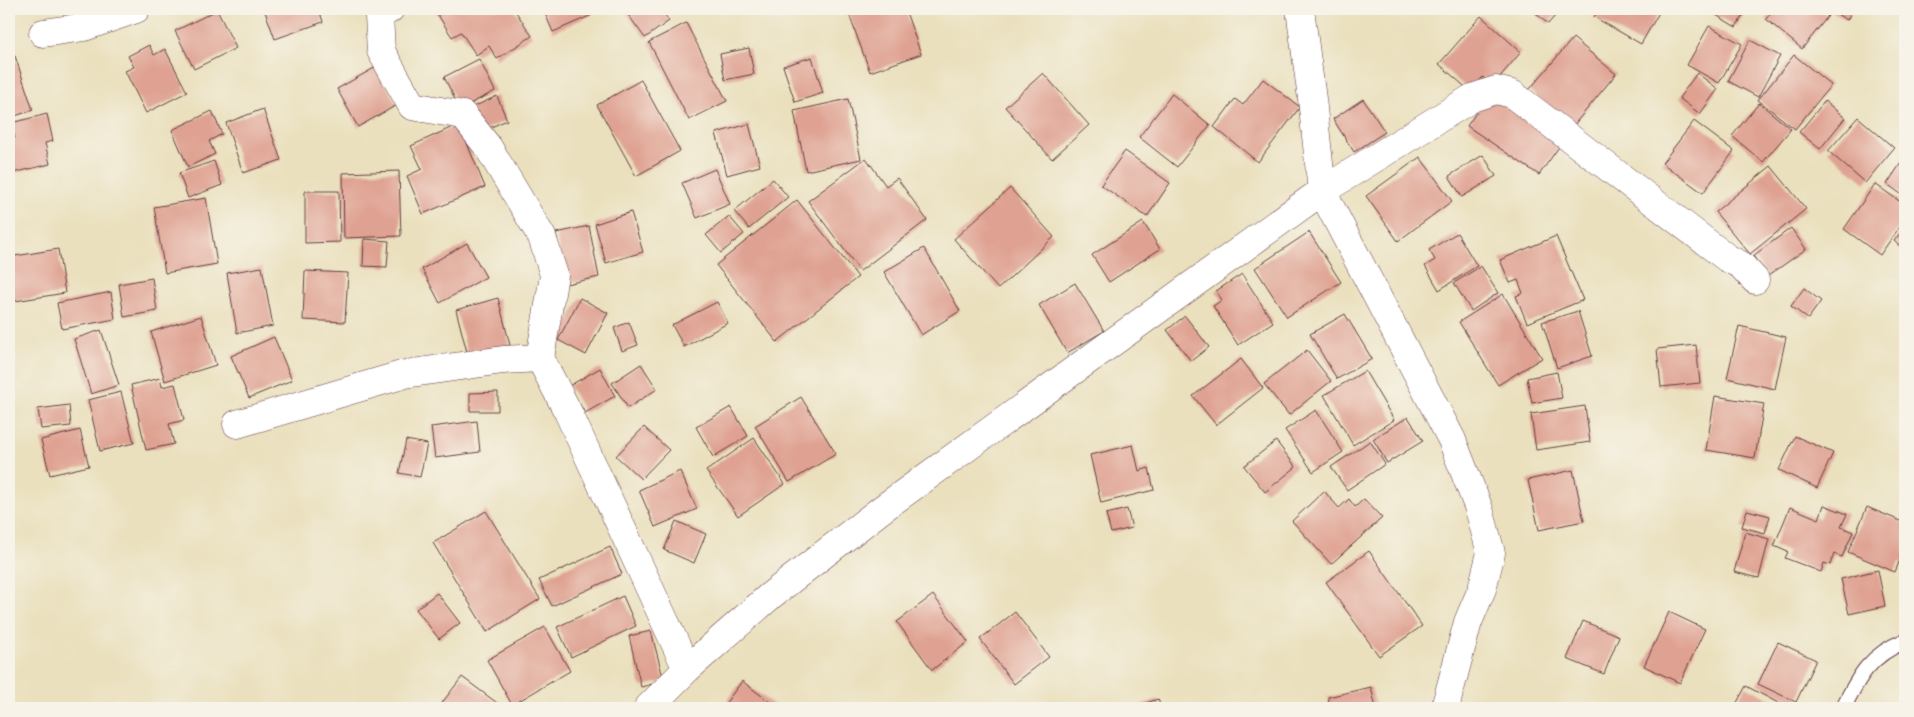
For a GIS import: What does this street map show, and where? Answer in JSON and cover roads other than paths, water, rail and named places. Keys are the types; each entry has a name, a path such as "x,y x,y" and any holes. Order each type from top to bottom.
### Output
{"street":[{"path":"43,33 84,27 136,9"},
{"path":"1300,9 1322,191 1452,440 1479,509 1491,553 1482,589 1468,622 1445,708"},
{"path":"381,11 381,51 412,106 463,115 488,147 542,237 554,275 540,358 568,412 687,669"},
{"path":"648,708 687,669 770,596 882,509 1322,191 1472,98 1496,90 1512,94 1727,258 1741,265 1755,280"},
{"path":"237,424 405,374 503,360 540,358"}],"lane":[{"path":"1843,708 1859,677 1872,661 1891,647 1905,641"}]}
